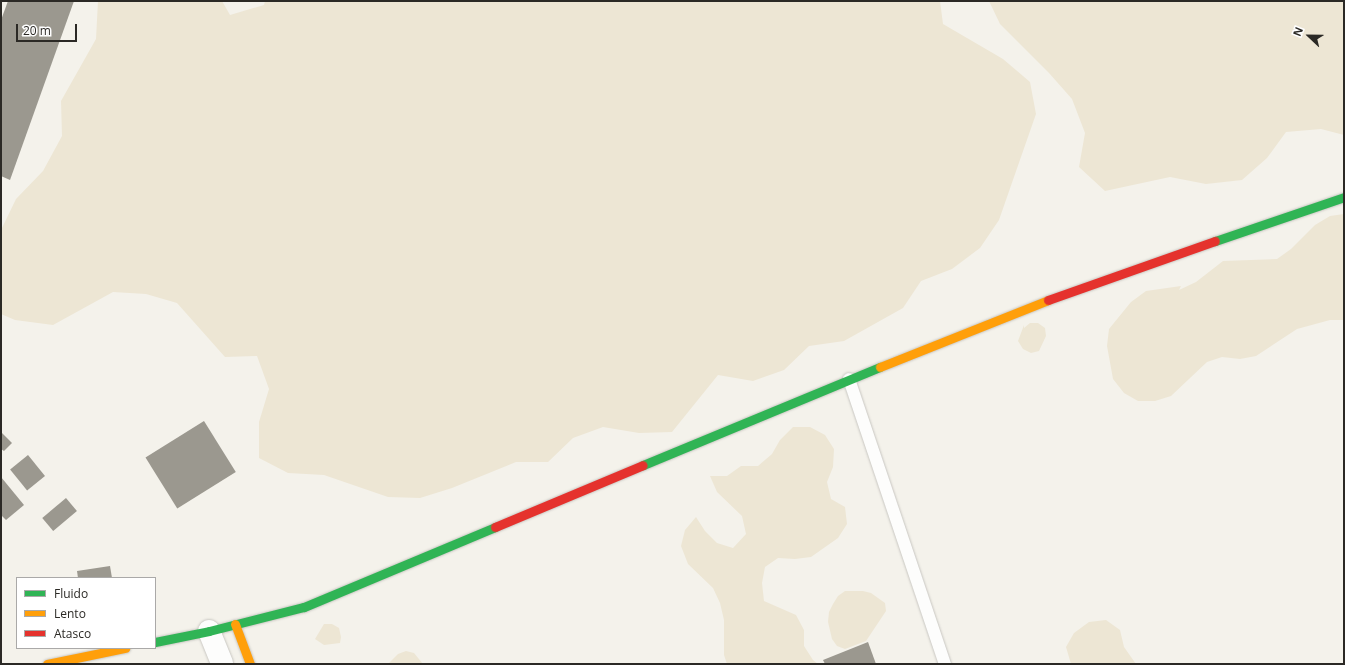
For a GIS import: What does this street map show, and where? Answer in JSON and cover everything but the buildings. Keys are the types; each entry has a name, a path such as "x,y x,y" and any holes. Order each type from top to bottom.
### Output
{"street":[{"path":"156,642 209,631 304,607 848,379 1050,299 1274,220 1344,197"},
{"path":"235,624 250,664"},
{"path":"209,631 222,664"},
{"path":"47,664 120,649"}],"lane":[{"path":"848,379 945,664"}],"shaded area":[{"path":"98,1 222,1 230,15 264,5 265,1 940,1 943,24 1003,59 1030,82 1036,114 999,220 980,248 952,269 921,281 903,308 844,341 809,346 784,370 753,381 718,375 672,432 639,433 603,427 573,438 548,462 516,462 452,488 420,498 388,497 324,475 288,473 259,458 259,422 269,389 257,356 225,357 177,303 146,294 113,292 53,325 15,320 1,314 1,230 16,199 43,171 62,136 61,101 96,39"},
{"path":"989,1 1344,1 1344,135 1321,129 1286,132 1267,158 1242,180 1206,184 1170,177 1105,191 1079,167 1085,133 1072,99 1049,73 1000,24"},
{"path":"1344,214 1344,320 1330,320 1297,329 1256,356 1240,359 1222,357 1207,362 1171,396 1155,401 1138,401 1124,393 1113,379 1107,346 1109,329 1131,302 1146,291 1181,286 1179,290 1196,282 1223,261 1277,259 1291,249 1315,225 1330,216"},
{"path":"1030,323 1038,323 1045,328 1046,336 1039,351 1031,353 1023,349 1018,341 1024,325 1024,328"},
{"path":"793,427 810,427 825,435 834,449 833,467 827,482 831,499 845,507 847,524 838,538 811,557 795,559 778,558 765,567 762,583 764,601 796,615 804,630 804,646 813,660 818,664 727,664 724,655 724,620 720,603 713,588 688,564 681,546 685,530 696,517 705,531 717,543 733,548 746,534 742,516 717,492 710,476 727,476 741,466 758,466 772,454 780,440"},
{"path":"845,591 863,591 871,593 885,603 886,611 866,641 845,649 837,646 832,639 828,622 829,612 833,604 838,596"},
{"path":"1106,620 1120,630 1124,647 1136,664 1071,664 1066,647 1074,633 1089,622"},
{"path":"324,624 332,624 339,628 341,637 340,643 324,645 315,639"},
{"path":"406,651 414,653 423,664 388,664 398,654"}],"traffic: fast":[{"path":"1215,241 1344,197"},
{"path":"643,465 880,367"},
{"path":"156,642 209,631 304,607 495,527"}],"traffic: slow":[{"path":"880,367 1048,300"},
{"path":"235,624 250,664"},
{"path":"47,664 120,649"}],"traffic: jam":[{"path":"1048,300 1215,241"},
{"path":"495,527 643,465"}]}
